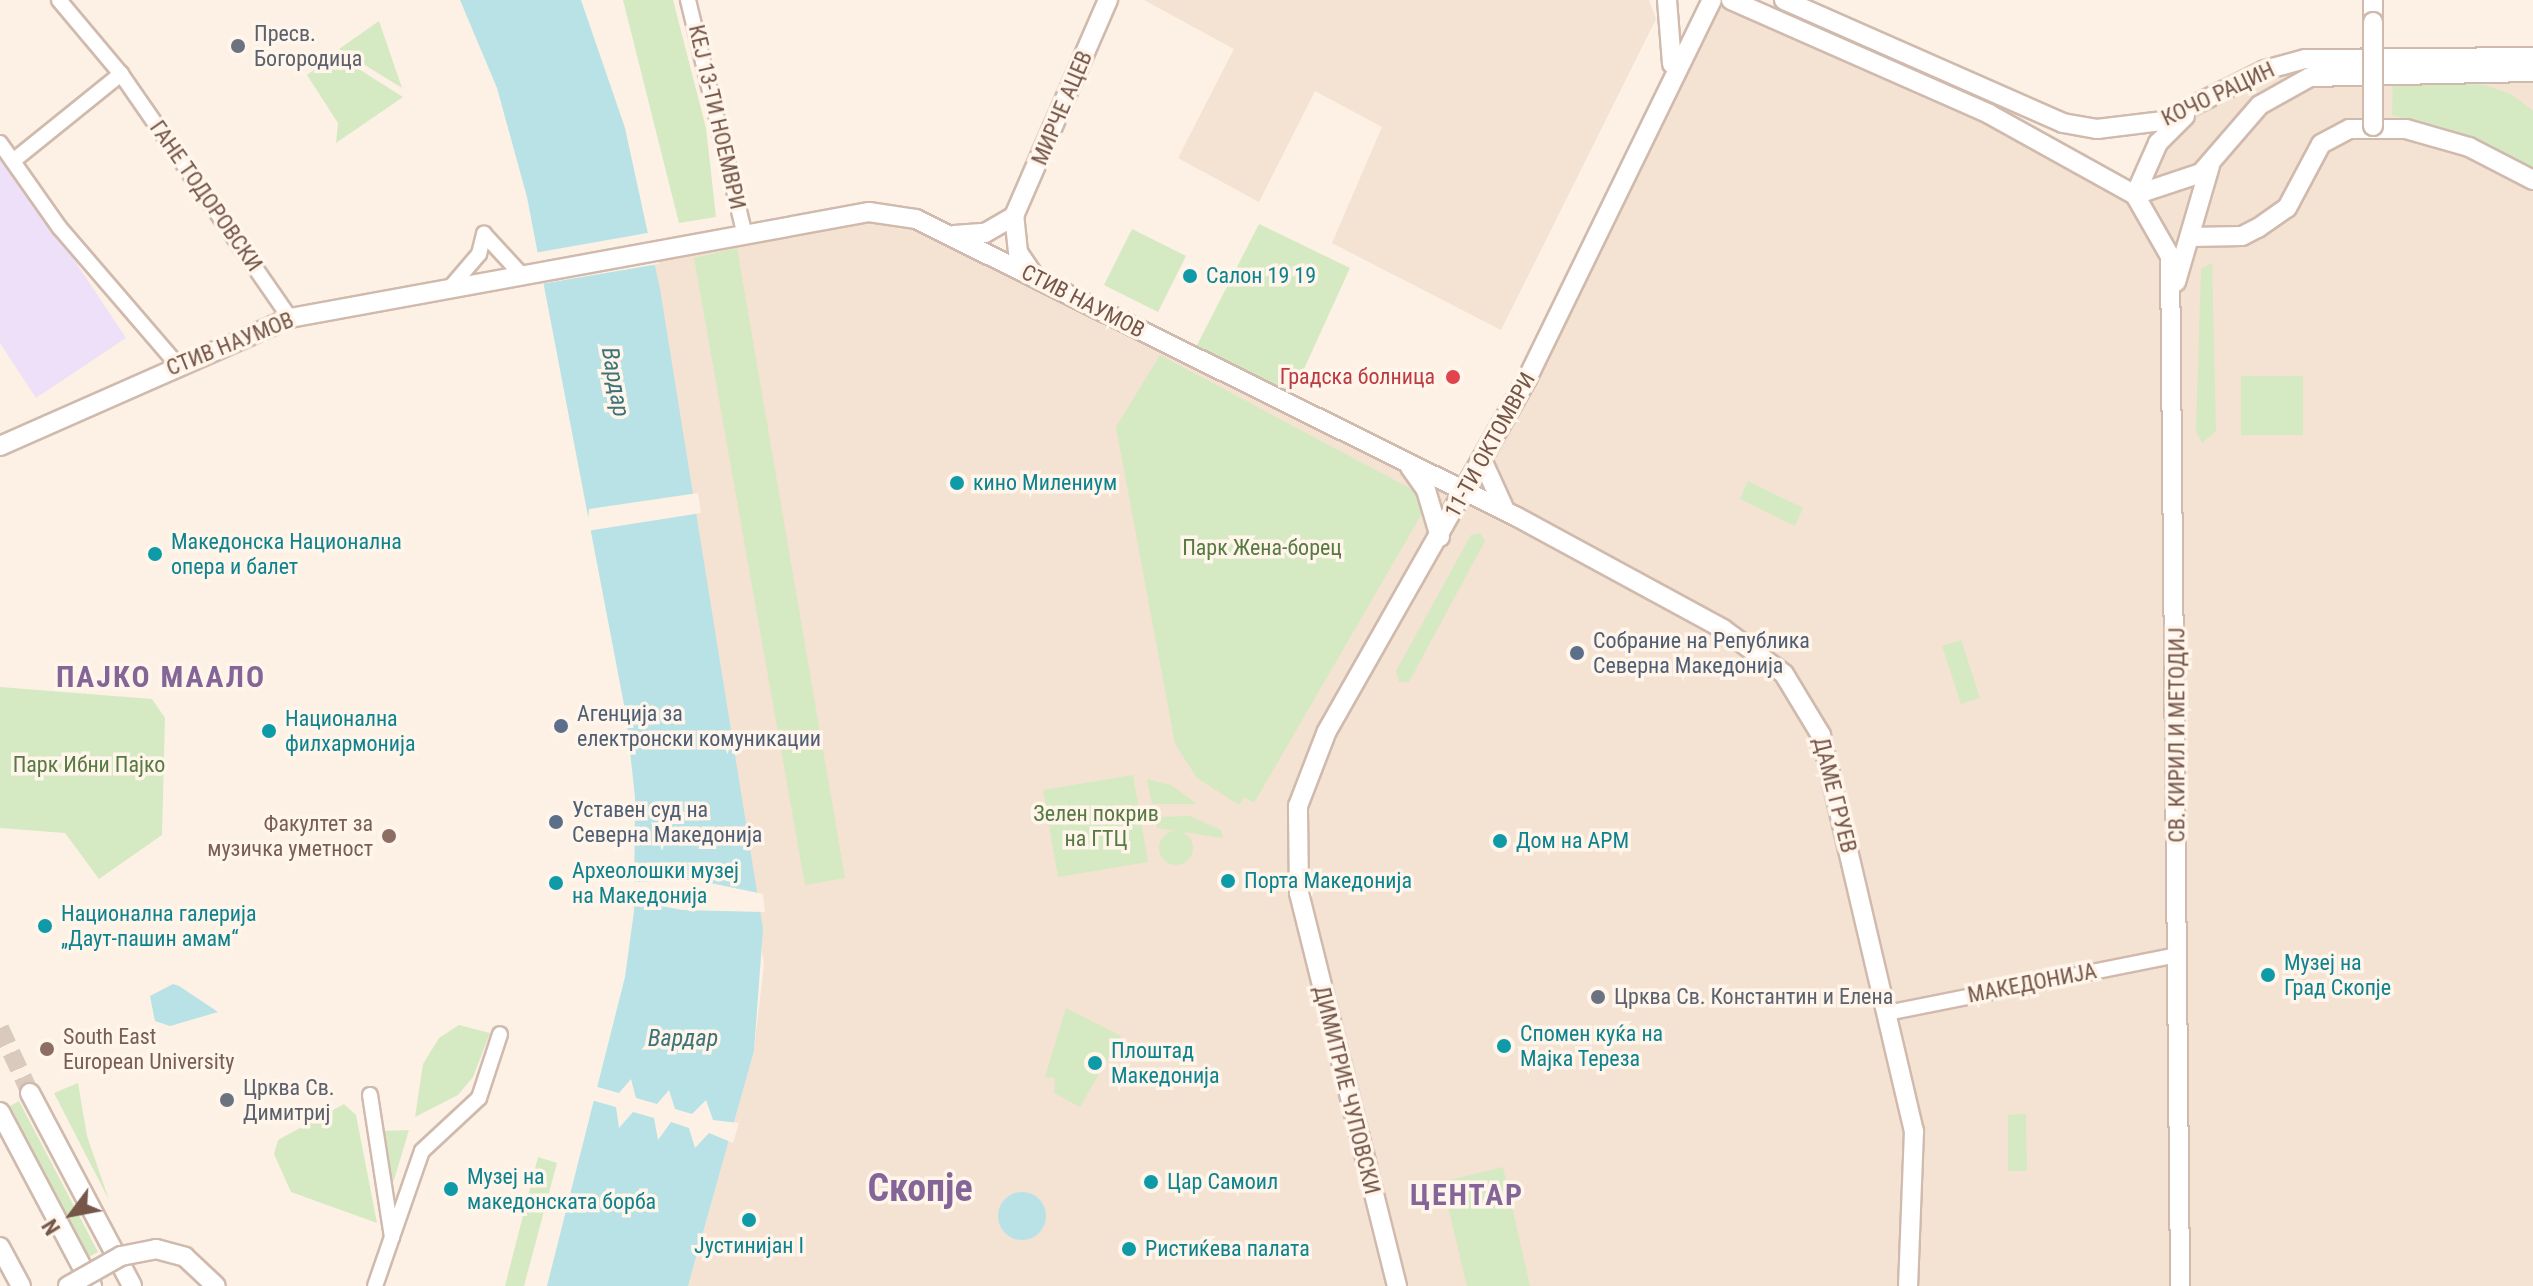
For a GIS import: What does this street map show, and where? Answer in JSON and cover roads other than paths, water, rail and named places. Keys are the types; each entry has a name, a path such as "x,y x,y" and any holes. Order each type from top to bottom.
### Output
{"street":[{"name":"ГАНЕ ТОДОРОВСКИ","path":"59,0 121,74 290,318"},
{"name":"КЕЈ 13-ТИ НОЕМВРИ","path":"688,0 745,235"},
{"name":"МИРЧЕ АЦЕВ","path":"1014,216 1108,0"},
{"path":"1667,0 1675,32 1668,83"},
{"name":"11-ТИ ОКТОМВРИ","path":"1299,893 1296,820 1313,761 1483,462 1668,83 1712,0"},
{"path":"1731,0 1989,114 2135,195 2158,143 2193,109"},
{"name":"КОЧО РАЦИН","path":"1784,0 2074,126 2133,129 2193,109 2254,75 2305,59 2502,53 2533,57"},
{"path":"1813,0 1834,22"},
{"path":"2373,0 2373,126"},
{"path":"2502,53 2533,47"},
{"name":"КОЧО РАЦИН","path":"2135,195 2183,183 2210,166 2260,105 2310,77 2533,72"},
{"path":"13,161 121,74"},
{"path":"2190,237 2242,236 2258,228 2287,208 2326,139 2373,126 2469,147 2533,180"},
{"path":"0,143 59,227 177,364"},
{"path":"2174,289 2210,166"},
{"name":"СВ. КИРИЛ И МЕТОДИЈ","path":"2135,195 2163,238 2174,289 2180,1286"},
{"name":"СТИВ НАУМОВ","path":"0,446 177,364 290,318 520,273 886,212 951,235 1466,492"},
{"path":"951,235 976,236 1014,216 1018,252 1036,277"},
{"path":"450,288 479,254 484,234 520,273"},
{"path":"1483,462 1505,511"},
{"path":"1407,463 1422,479 1440,537"},
{"name":"ДАМЕ ГРУЕВ","path":"1466,492 1723,629 1797,689 1821,735 1914,1131 1908,1286"},
{"name":"ДИМИТРИЕ ЧУПОВСКИ","path":"1299,893 1397,1286"},
{"name":"МАКЕДОНИЈА","path":"1887,1013 2177,955"},
{"path":"375,1286 422,1151 479,1098 500,1034"},
{"path":"30,1093 132,1286"},
{"path":"370,1095 392,1237"},
{"path":"0,1112 92,1286"},
{"path":"0,1247 21,1286"},
{"path":"68,1286 121,1256 156,1249 185,1257 216,1286"}],"water":[{"name":"Вардар","path":"460,0 581,0 625,128 660,289 763,929 754,1051 688,1286 547,1286 625,977 634,911 635,797 626,715 527,197 497,88"},
{"path":"173,984 218,1012 170,1026 155,1021 150,996"},
{"path":"1022,1192 1039,1199 1046,1216 1039,1233 1022,1240 1005,1233 998,1216 1005,1199"}],"tunnel":[{"path":"0,1028 30,1093"}],"place":[{"name":"Пресв. Богородица","path":"238,46"},
{"name":"Салон 19 19","path":"1190,276"},
{"name":"Градска болница","path":"1453,377"},
{"name":"кино Милениум","path":"957,483"},
{"name":"Македонска Национална опера и балет","path":"155,554"},
{"name":"Собрание на Република Северна Македонија","path":"1577,653"},
{"name":"Агенција за електронски комуникации","path":"561,726"},
{"name":"Национална филхармонија","path":"269,731"},
{"name":"Уставен суд на Северна Македонија","path":"556,822"},
{"name":"Факултет за музичка уметност","path":"389,836"},
{"name":"Дом на АРМ","path":"1500,841"},
{"name":"Порта Македонија","path":"1228,881"},
{"name":"Археолошки музеј на Македонија","path":"556,883"},
{"name":"Национална галерија „Даут-пашин амам“","path":"45,926"},
{"name":"Музеј на Град Скопје","path":"2268,975"},
{"name":"Црква Св. Константин и Елена","path":"1598,997"},
{"name":"Спомен куќа на Мајка Тереза","path":"1504,1046"},
{"name":"South East European University","path":"47,1049"},
{"name":"Плоштад Македонија","path":"1095,1063"},
{"name":"Црква Св. Димитриј","path":"227,1100"},
{"name":"Цар Самоил","path":"1151,1182"},
{"name":"Музеј на македонската борба","path":"451,1189"},
{"name":"Јустинијан I","path":"749,1220"},
{"name":"Ристиќева палата","path":"1129,1249"}],"district":[{"name":"ПАЈКО МААЛО","path":"161,677"},
{"name":"Скопје","path":"920,1189"},
{"name":"ЦЕНТАР","path":"1467,1195"}],"park label":[{"name":"Парк Жена-борец","path":"1262,548"},
{"name":"Парк Ибни Пајко","path":"89,765"},
{"name":"Зелен покрив на ГТЦ","path":"1096,826"}]}
